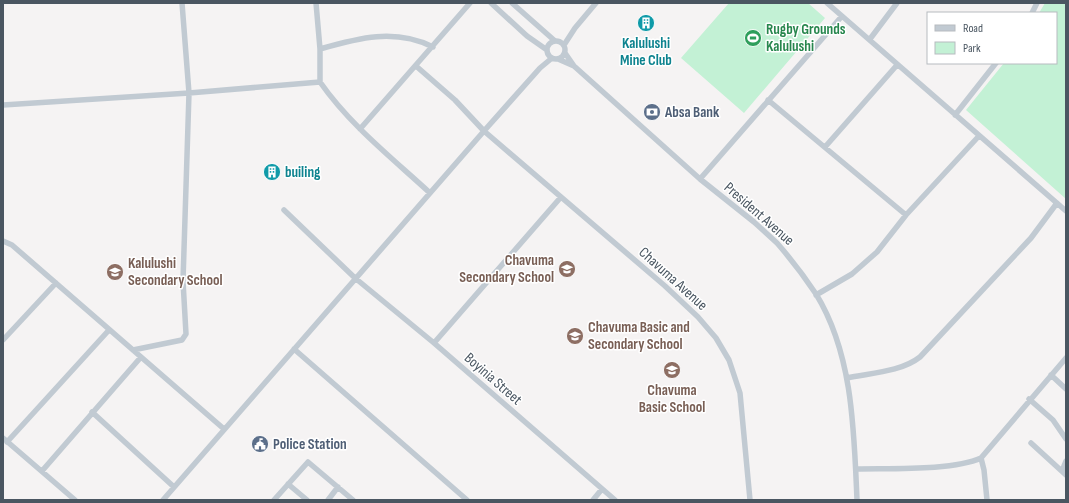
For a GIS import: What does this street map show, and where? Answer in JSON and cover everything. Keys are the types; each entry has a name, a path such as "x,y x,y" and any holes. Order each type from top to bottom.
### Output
{"street":[{"path":"133,350 182,340 186,334 183,281 189,93 182,3"},
{"path":"316,3 320,49 320,82 334,101 360,129 430,193"},
{"path":"360,129 470,3"},
{"name":"President Avenue","path":"491,3 527,36 551,55 574,66"},
{"path":"163,500 484,130 551,55 564,53 560,43 512,3"},
{"path":"551,55 549,44 560,43 596,3"},
{"path":"827,3 870,39 978,137 1066,212"},
{"path":"870,39 897,3"},
{"path":"1032,12 1037,3"},
{"path":"700,179 842,16"},
{"path":"320,49 359,38 369,37 406,38 421,41 433,47"},
{"name":"President Avenue","path":"564,53 574,66 700,179 754,222 777,243 793,261 816,295 831,324 847,378 856,469 857,500"},
{"path":"955,116 995,64"},
{"path":"825,147 897,65"},
{"name":"Chavuma Avenue","path":"416,66 455,100 484,130 698,317 716,338 729,360 740,393 750,500"},
{"path":"3,105 189,93 320,82"},
{"path":"768,100 906,215"},
{"path":"816,295 862,267 877,252 906,215 978,137"},
{"path":"434,343 561,197"},
{"path":"847,378 913,363 1031,238 1057,203"},
{"name":"Boyinia Street","path":"284,210 355,278 434,343 615,500"},
{"path":"3,241 12,245 224,430"},
{"path":"3,340 56,283"},
{"path":"75,500 5,440 109,330"},
{"path":"294,349 467,500"},
{"path":"42,471 141,356"},
{"path":"856,469 955,464 981,458 1029,399 1066,358"},
{"path":"1051,375 1066,389"},
{"path":"1029,399 1053,420 1066,439"},
{"path":"92,412 174,487"},
{"path":"1031,443 1064,473"},
{"path":"981,458 984,470 987,500"},
{"path":"1064,473 1066,461"},
{"path":"274,500 308,462 353,500"},
{"path":"288,484 307,500"},
{"path":"328,500 338,488"},
{"path":"593,500 602,489"}],"green space":[{"name":"Rugby Grounds Kalulushi","path":"729,3 808,3 825,18 744,113 681,58"},
{"path":"1045,3 1066,3 1066,199 966,110 1003,64 1057,64 1057,12 1040,12"}],"place":[{"name":"Kalulushi Mine Club","path":"646,23"},
{"name":"Rugby Grounds Kalulushi","path":"753,38"},
{"name":"Absa Bank","path":"652,112"},
{"name":"builing","path":"272,172"},
{"name":"Chavuma Secondary School","path":"567,269"},
{"name":"Kalulushi Secondary School","path":"115,272"},
{"name":"Chavuma Basic and Secondary School","path":"575,336"},
{"name":"Chavuma Basic School","path":"672,370"},
{"name":"Police Station","path":"260,444"}]}
